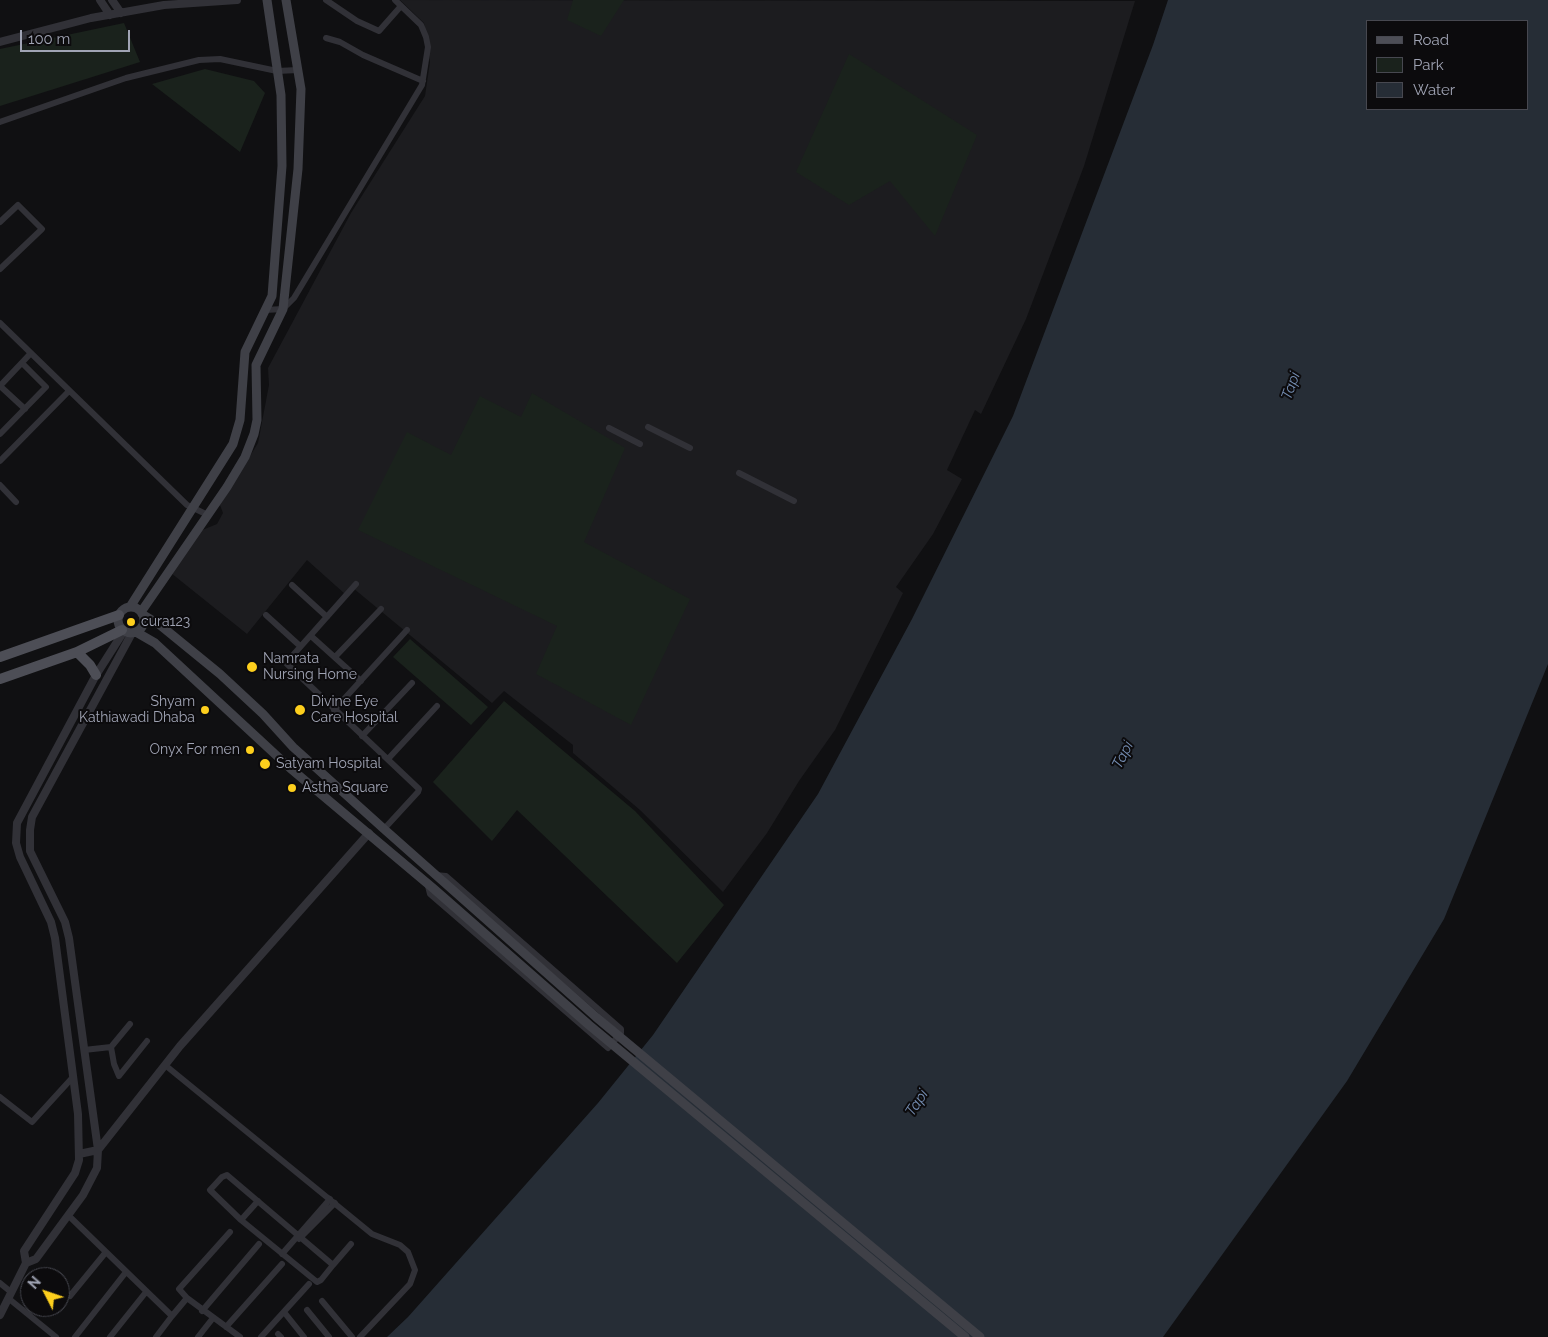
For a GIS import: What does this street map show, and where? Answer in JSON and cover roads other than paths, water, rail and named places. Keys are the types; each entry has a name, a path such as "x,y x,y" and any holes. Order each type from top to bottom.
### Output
{"main road":[{"path":"0,657 119,615 124,609 130,607 234,444 240,420 245,352 272,296 282,166 281,95 267,0"},
{"path":"0,679 77,652 142,626 142,613 244,458 254,434 257,420 256,365 283,309 298,169 301,89 286,0"},
{"path":"130,607 160,625 218,673 263,714 293,747 434,875 596,1017 980,1337"},
{"path":"119,615 118,624 128,631 155,643 290,768 369,833 589,1025 965,1337"},
{"path":"77,652 90,665 96,675"},
{"path":"369,833 381,826"}],"street":[{"path":"100,0 110,15"},
{"path":"112,0 121,13"},
{"path":"0,42 110,15 164,5 237,0"},
{"path":"326,0 357,21 379,31 401,6"},
{"path":"265,310 283,309 294,298 416,97 423,82 428,47 426,37 421,25 395,0"},
{"path":"326,38 340,42 363,55 423,82"},
{"path":"0,122 126,78 199,60 220,59 277,71 298,70"},
{"path":"0,222 18,205 42,228 0,270"},
{"path":"0,323 192,508 208,515"},
{"path":"25,409 0,386 31,354"},
{"path":"0,434 46,387 22,363"},
{"path":"0,461 69,391"},
{"path":"648,427 690,448"},
{"path":"609,428 640,444"},
{"path":"739,473 794,501"},
{"path":"0,485 16,502"},
{"path":"356,584 286,663 419,790 381,826"},
{"path":"292,585 327,617"},
{"path":"335,658 381,609"},
{"path":"266,615 300,646"},
{"path":"334,710 407,630"},
{"path":"0,1315 26,1263 24,1251 75,1173 80,1136 53,929 20,857 15,832 21,812 96,675 128,631"},
{"path":"26,1263 36,1259 69,1216 92,1180 97,1168 98,1150 68,929 33,858 28,840 32,817 83,722 128,631"},
{"path":"311,636 361,681"},
{"path":"362,736 412,683"},
{"path":"388,759 437,706"},
{"path":"73,717 83,722"},
{"path":"79,1154 98,1150 166,1065 246,971 369,833"},
{"path":"426,882 430,894 608,1048 621,1033 621,1029 446,876 434,875"},
{"path":"84,1050 111,1047 130,1024"},
{"path":"111,1047 114,1064 119,1076 147,1041"},
{"path":"166,1065 372,1234 400,1245 408,1252 415,1270 410,1284 360,1337"},
{"path":"0,1097 29,1122 32,1122 73,1077"},
{"path":"333,1266 298,1238 227,1175 222,1176 210,1193 316,1282 321,1280 333,1266 351,1244"},
{"path":"241,1220 258,1201"},
{"path":"282,1254 332,1201"},
{"path":"69,1216 172,1316"},
{"path":"230,1232 179,1289 202,1311 240,1337"},
{"path":"202,1311 259,1244"},
{"path":"70,1296 106,1252"},
{"path":"226,1327 282,1264"},
{"path":"74,1337 126,1272"},
{"path":"0,1283 9,1295 56,1337"},
{"path":"261,1337 309,1284"},
{"path":"110,1337 146,1292"},
{"path":"156,1337 187,1298"},
{"path":"322,1301 352,1337"},
{"path":"307,1310 329,1337"},
{"path":"284,1312 304,1337"},
{"path":"198,1337 213,1318"}],"water":[{"name":"Tapi","path":"1168,0 1548,0 1548,664 1444,919 1347,1081 1163,1337 387,1337 408,1317 598,1103 653,1035 818,794 912,619 1013,416 1153,45"}],"place":[{"name":"cura123","path":"131,622"},
{"name":"Namrata Nursing Home","path":"252,667"},
{"name":"Shyam Kathiawadi Dhaba","path":"205,710"},
{"name":"Divine Eye Care Hospital","path":"300,710"},
{"name":"Onyx For men","path":"250,750"},
{"name":"Satyam Hospital","path":"265,764"},
{"name":"Astha Square","path":"292,788"}]}
